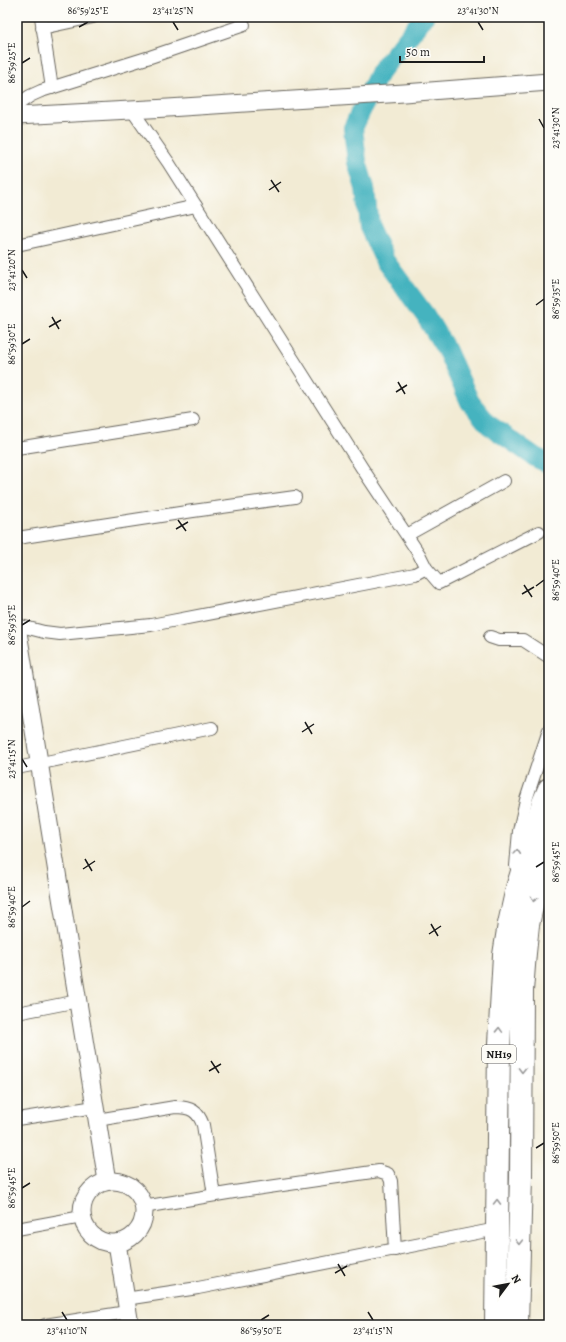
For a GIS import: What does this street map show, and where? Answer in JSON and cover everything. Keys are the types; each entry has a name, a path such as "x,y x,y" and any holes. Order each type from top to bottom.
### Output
{"highway":[{"name":"NH19","path":"496,1325 499,1044 504,955 514,905 532,839 549,789"},
{"name":"NH19","path":"517,1325 521,1177 522,991 528,925 534,897 549,849"}],"street":[{"path":"52,88 42,22 93,17"},
{"path":"17,105 30,96 52,88 244,26"},
{"path":"17,116 326,98 549,82"},
{"path":"132,110 168,162 362,468 407,535 426,568 439,584 480,561 539,532"},
{"path":"17,245 196,206"},
{"path":"17,448 193,420"},
{"path":"407,535 504,481"},
{"path":"17,538 295,497"},
{"path":"107,1181 17,626 60,634 151,625 415,574 426,568"},
{"path":"490,637 499,640 523,640 549,657"},
{"path":"17,768 212,728"},
{"path":"514,905 519,831 526,800 549,730"},
{"path":"17,1013 78,1001"},
{"path":"17,1119 186,1107 193,1110 200,1116 203,1125 214,1195"},
{"path":"143,1207 379,1171 388,1174 391,1181 395,1250"},
{"path":"107,1181 117,1181 126,1184 134,1190 140,1198 143,1207 143,1217 140,1226 127,1240 108,1242 95,1237 85,1226 82,1217 84,1198 90,1190 98,1184 107,1181"},
{"path":"17,1229 82,1217"},
{"path":"45,1325 127,1312 198,1288 497,1229"},
{"path":"117,1242 127,1312"}],"waterway":[{"path":"424,17 379,73 353,128 357,162 365,188 369,227 385,261 425,315 447,351 470,402 489,425 535,457 549,464"}]}
